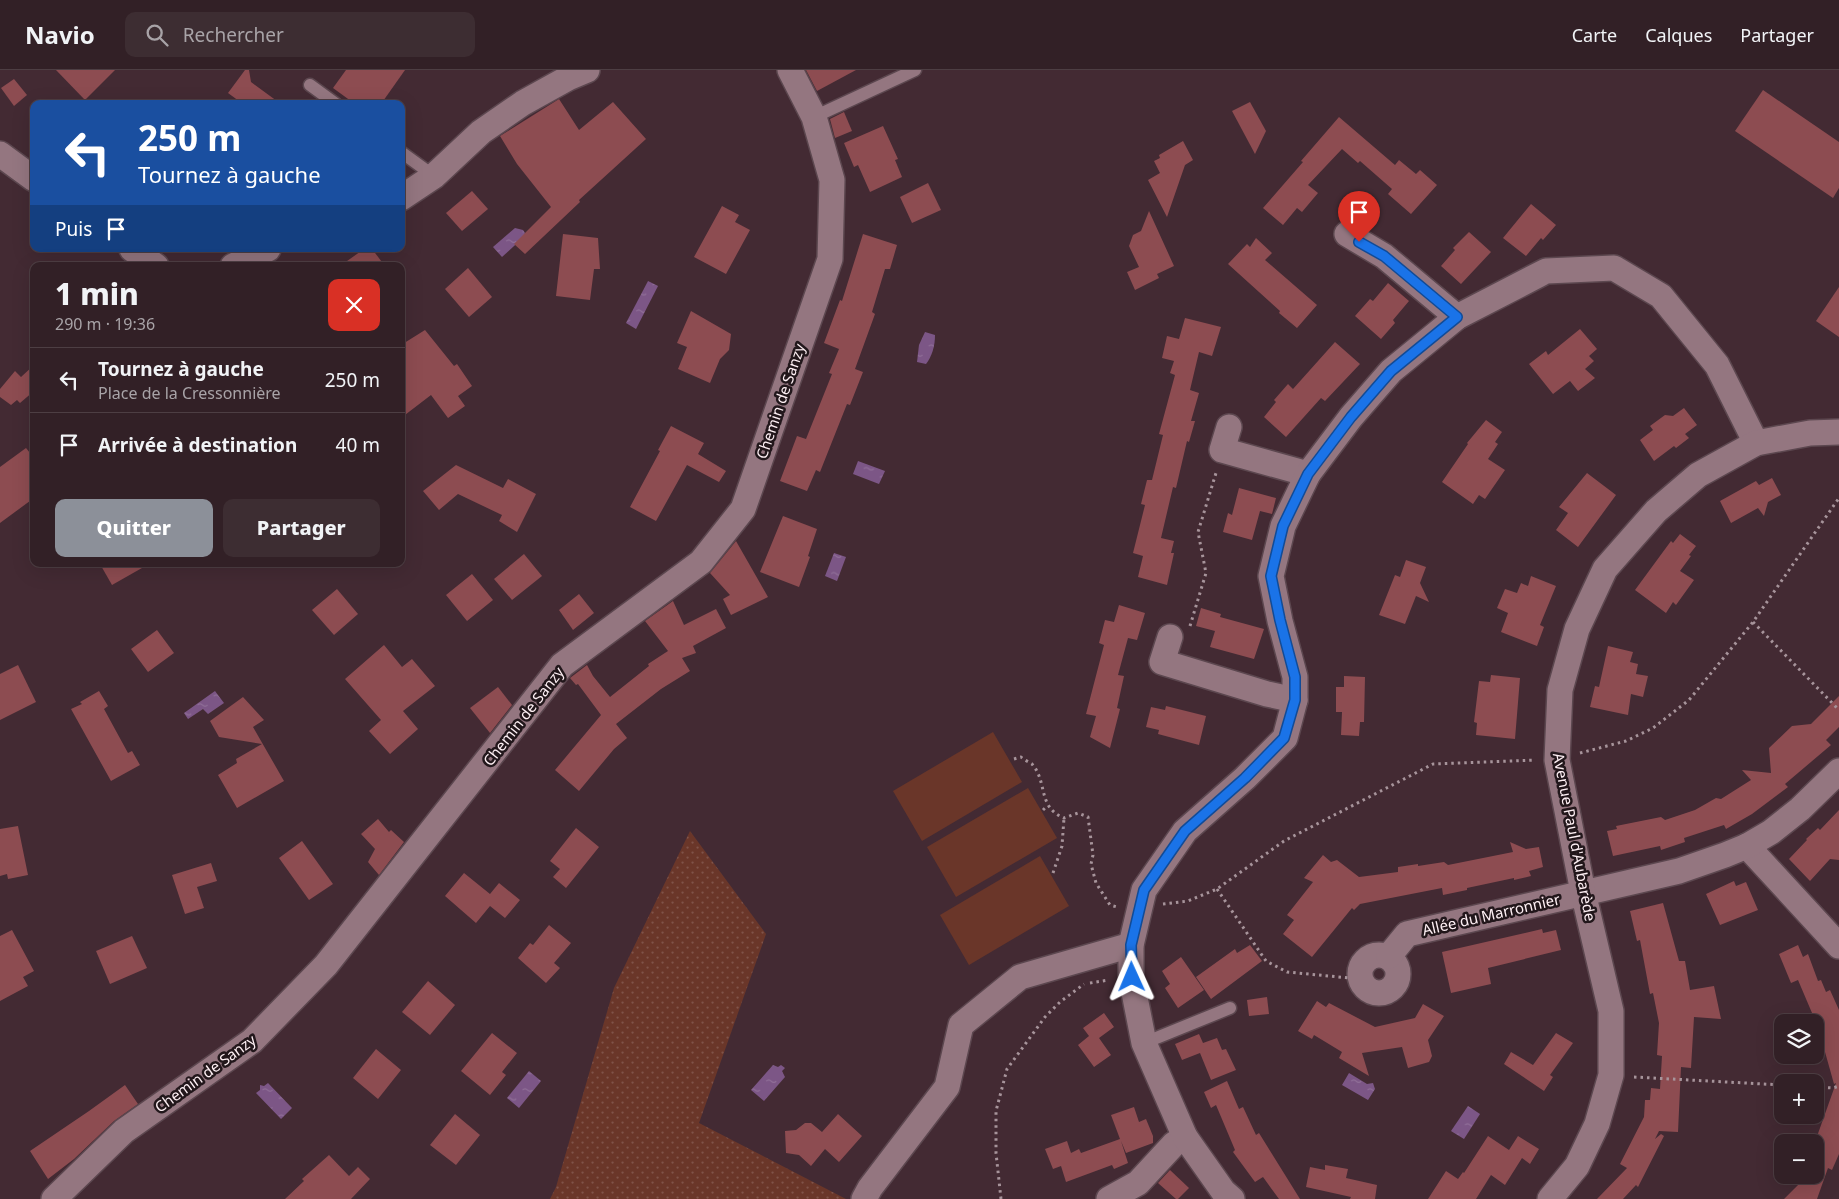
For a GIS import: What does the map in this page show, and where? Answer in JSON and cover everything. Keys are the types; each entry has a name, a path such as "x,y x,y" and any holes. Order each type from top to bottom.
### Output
{"street":[{"path":"405,195 434,176 481,132 523,103 568,78 587,70"},
{"name":"Chemin de Sanzy","path":"54,1199 124,1131 252,1041 326,965 562,665 701,562 743,509 830,259 832,180 814,117 790,70"},
{"path":"0,154 30,175"},
{"path":"1347,234 1384,256 1457,317"},
{"path":"136,252 150,262"},
{"path":"1232,1199 1223,1191 1185,1137 1144,1043 1132,977 1131,945 1144,890 1185,831 1245,778 1284,738 1295,700 1295,677 1271,576 1283,526 1308,474 1351,417 1391,371 1457,317 1546,271 1614,268 1661,296 1717,365 1756,443"},
{"path":"1229,427 1222,450 1308,474"},
{"name":"Avenue Paul d'Aubarède","path":"1550,1199 1577,1166 1597,1124 1611,1075 1611,1012 1557,760 1560,690 1577,629 1605,569 1656,511 1698,475 1756,443 1810,433 1839,432"},
{"path":"1170,637 1162,662 1267,694 1295,700"},
{"name":"Allée du Marronnier","path":"1360,979 1362,964 1374,954 1389,956 1407,934 1680,870 1747,846 1771,832 1800,809 1839,771"},
{"path":"1747,846 1839,946"},
{"path":"864,1199 870,1188 947,1087 961,1025 1020,977 1131,945"},
{"path":"1109,1199 1138,1183 1174,1144 1185,1137"}],"lane":[{"path":"814,117 915,70"},
{"path":"310,85 331,100"},
{"path":"405,155 434,176"},
{"path":"1144,1043 1230,1008"}],"path":[{"path":"1170,637 1189,628 1206,573 1198,532 1222,450"},
{"path":"1014,759 1021,758 1032,765 1038,777 1047,806 1057,816 1064,818 1078,813 1088,817 1093,856 1091,864 1096,883 1110,905 1122,909 1188,901 1217,889 1284,841 1433,764 1557,760 1626,741 1653,728 1690,700 1753,622 1839,498"},
{"path":"1753,622 1839,710"},
{"path":"1043,810 1047,806"},
{"path":"1053,873 1062,846 1064,818"},
{"path":"1217,889 1266,962 1287,972 1360,979"},
{"path":"1001,1199 996,1153 996,1110 1007,1068 1045,1017 1083,984 1132,977"},
{"path":"1611,1075 1774,1085"},
{"path":"1824,1088 1839,1086"}],"shaded area":[{"path":"993,732 1022,782 922,841 893,791"},
{"path":"1028,788 1057,838 956,897 927,847"},
{"path":"690,831 766,934 699,1123 846,1199 550,1199 556,1187 614,988"},
{"path":"1040,856 1069,906 969,965 940,915"}],"water":[{"path":"515,228 523,230 525,233 524,237 502,257 493,247"},
{"path":"648,281 658,286 636,329 626,323"},
{"path":"925,332 935,335 933,351 926,364 917,362 919,345"},
{"path":"858,461 885,471 879,484 853,474"},
{"path":"834,553 846,557 837,581 825,576"},
{"path":"215,691 224,703 208,714 203,709 188,719 184,713"},
{"path":"773,1065 778,1067 781,1065 785,1068 782,1071 785,1077 764,1101 751,1090"},
{"path":"529,1071 541,1081 519,1108 507,1098"},
{"path":"1349,1073 1367,1084 1373,1083 1375,1089 1368,1100 1342,1085"},
{"path":"268,1083 292,1108 281,1119 256,1093 260,1090 260,1085 264,1086"},
{"path":"1468,1106 1480,1114 1464,1139 1451,1131"}],"building":[{"path":"56,70 115,70 85,100"},
{"path":"245,70 249,70 251,82 276,100 238,100 228,93"},
{"path":"346,70 405,70 384,100 350,100 333,88"},
{"path":"806,70 856,70 817,91"},
{"path":"14,79 27,95 14,106 1,88"},
{"path":"1763,90 1839,142 1839,188 1833,198 1735,131"},
{"path":"559,99 579,130 613,102 646,139 579,200 580,202 525,254 514,244 551,207 517,164 500,136"},
{"path":"1250,102 1266,131 1255,154 1232,111"},
{"path":"844,112 852,131 835,138 830,119"},
{"path":"1339,117 1395,165 1399,160 1416,174 1420,170 1437,185 1411,214 1388,194 1392,189 1360,161 1358,163 1342,149 1308,185 1318,193 1302,212 1297,208 1283,225 1263,208"},
{"path":"883,126 898,159 895,160 902,177 870,192 858,165 854,167 844,143"},
{"path":"1183,141 1193,160 1185,165 1167,217 1148,180 1160,173 1154,161 1160,158 1159,155"},
{"path":"928,183 941,210 912,223 900,197"},
{"path":"472,191 488,209 462,231 446,213"},
{"path":"1531,204 1556,225 1543,240 1541,238 1526,256 1503,238"},
{"path":"722,206 739,215 735,222 750,230 726,274 694,257"},
{"path":"1149,211 1174,266 1157,274 1159,278 1135,290 1127,272 1139,267 1129,246 1133,235 1141,231"},
{"path":"1469,232 1491,252 1461,284 1441,266 1455,250 1453,248"},
{"path":"563,234 598,238 600,269 594,269 590,300 556,296"},
{"path":"863,234 897,245 890,269 885,269 872,312 875,314 855,369 863,372 850,405 847,404 820,472 816,470 807,491 780,481 797,436 806,439 832,374 829,373 839,349 824,343 840,300 842,301"},
{"path":"1256,238 1272,253 1265,260 1317,305 1297,328 1228,264 1247,244 1250,247"},
{"path":"360,252 374,252 382,262 346,262"},
{"path":"468,268 492,297 469,317 445,289"},
{"path":"1388,283 1409,301 1393,320 1395,323 1381,339 1355,316 1370,299 1373,301"},
{"path":"1839,287 1839,337 1816,321"},
{"path":"691,311 731,334 729,350 720,359 710,383 678,369 687,347 677,343"},
{"path":"1185,318 1221,327 1212,356 1199,352 1190,390 1199,393 1191,421 1195,421 1189,442 1187,441 1176,488 1173,487 1161,538 1174,541 1171,553 1174,553 1167,585 1138,577 1143,556 1133,553 1145,505 1141,504 1147,480 1152,480 1163,435 1159,434 1175,375 1170,373 1174,361 1162,358 1167,336 1179,339"},
{"path":"1580,329 1597,349 1589,356 1594,361 1585,369 1595,378 1578,391 1570,381 1553,394 1529,364 1546,351 1548,355"},
{"path":"425,330 454,366 457,364 472,386 458,396 465,406 448,418 431,395 405,415 405,342"},
{"path":"1335,342 1360,364 1325,401 1321,398 1286,437 1264,417 1276,402 1274,400 1288,384 1293,389"},
{"path":"30,369 30,394 20,403 17,400 11,405 0,397 0,389 15,371 21,377"},
{"path":"1684,408 1697,425 1685,434 1689,438 1676,448 1674,446 1654,461 1640,440 1653,430 1650,426 1665,415 1673,416"},
{"path":"1486,420 1502,432 1495,442 1498,444 1488,459 1505,470 1485,499 1479,495 1473,504 1442,482 1467,443"},
{"path":"671,426 704,443 698,454 726,471 719,482 687,465 656,521 630,507"},
{"path":"26,448 30,453 30,501 0,523 0,467"},
{"path":"456,465 503,488 508,479 536,494 517,532 499,521 502,515 458,494 439,510 423,491"},
{"path":"1587,473 1616,495 1578,547 1556,530 1568,513 1559,507"},
{"path":"1772,478 1781,495 1768,502 1764,516 1758,508 1731,523 1720,501 1756,481 1759,485"},
{"path":"1239,488 1276,498 1272,514 1260,511 1252,540 1223,532 1228,513 1232,515"},
{"path":"783,516 817,529 808,556 810,557 799,587 760,572"},
{"path":"1680,534 1696,546 1680,571 1694,580 1676,605 1673,602 1666,613 1635,590 1671,541 1673,543"},
{"path":"736,541 768,597 731,615 723,599 730,595 710,573"},
{"path":"524,554 542,576 512,600 494,579"},
{"path":"1406,560 1426,567 1420,583 1429,602 1416,596 1405,624 1379,615 1395,575 1400,577"},
{"path":"102,567 144,567 112,585"},
{"path":"472,574 493,600 467,621 446,595"},
{"path":"1531,576 1556,586 1540,625 1544,627 1537,646 1501,632 1508,613 1497,608 1505,589 1517,593 1521,583 1528,586"},
{"path":"337,589 358,614 334,635 312,610"},
{"path":"579,594 594,613 573,630 559,610"},
{"path":"673,601 684,625 716,609 726,628 693,646 696,653 682,658 690,671 661,689 616,724 627,738 614,749 579,791 555,770 601,715 578,684 576,685 570,678 587,665 593,676 610,697 649,666 648,664 668,651 645,621"},
{"path":"1119,605 1145,613 1137,640 1128,638 1118,675 1124,676 1117,708 1120,709 1110,748 1090,737 1096,716 1086,714 1104,645 1099,643 1105,620 1114,622"},
{"path":"1201,608 1221,614 1220,617 1264,629 1254,659 1210,647 1215,631 1196,626"},
{"path":"157,630 174,653 148,672 131,649"},
{"path":"384,645 402,667 412,659 435,686 403,711 418,729 390,754 369,731 381,720 345,679"},
{"path":"1608,646 1633,652 1630,662 1638,664 1636,674 1648,676 1643,697 1631,694 1628,715 1590,707 1595,686 1599,687"},
{"path":"18,665 36,702 0,720 0,674"},
{"path":"1491,675 1520,678 1515,739 1476,735 1477,723 1474,722 1479,681 1490,682"},
{"path":"1344,676 1365,677 1364,722 1360,722 1359,736 1341,735 1342,712 1336,712 1336,687 1344,687"},
{"path":"498,687 512,705 490,733 470,708"},
{"path":"99,691 108,706 104,709 128,753 132,751 140,765 111,781 71,709 82,704 80,702"},
{"path":"1839,696 1839,727 1826,740 1831,745 1785,784 1788,787 1752,814 1726,829 1724,825 1684,838 1685,842 1661,850 1660,846 1613,856 1607,831 1617,829 1616,826 1661,817 1665,820 1695,810 1716,798 1721,799 1751,780 1742,770 1771,773 1769,748 1792,726 1811,724"},
{"path":"243,697 264,720 253,727 284,781 237,808 218,775 237,763 236,759 262,744 219,737 210,721"},
{"path":"1166,706 1206,716 1199,745 1158,734 1159,730 1146,727 1151,707 1165,710"},
{"path":"1839,810 1839,860 1830,859 1810,881 1789,859 1806,839 1818,828 1820,830"},
{"path":"378,819 389,832 391,830 404,842 379,875 368,862 375,849 361,834"},
{"path":"18,826 28,875 8,879 7,874 0,876 0,829"},
{"path":"576,828 599,847 566,888 553,877 560,869 550,861"},
{"path":"302,841 333,884 309,900 279,858"},
{"path":"1510,842 1526,849 1539,847 1543,867 1529,871 1531,876 1467,888 1467,890 1443,895 1442,888 1360,904 1354,910 1352,908 1312,957 1283,934 1294,920 1287,915 1313,882 1304,878 1323,855 1331,862 1337,860 1359,877 1398,872 1398,867 1444,862 1448,865 1513,852"},
{"path":"211,863 217,881 197,887 204,908 185,914 172,875"},
{"path":"464,873 490,894 499,883 520,900 505,918 490,906 476,923 445,896"},
{"path":"1734,881 1736,886 1746,882 1758,910 1720,925 1706,894"},
{"path":"1663,903 1679,961 1685,961 1690,990 1714,986 1721,1019 1694,1017 1691,1068 1681,1067 1678,1132 1659,1131 1655,1139 1661,1134 1664,1136 1638,1187 1636,1185 1623,1199 1597,1199 1627,1168 1620,1164 1644,1117 1645,1100 1650,1100 1651,1088 1660,1089 1662,1056 1657,1055 1659,1023 1653,993 1650,994 1640,940 1637,941 1630,911"},
{"path":"549,925 571,943 554,963 560,968 546,983 518,958 530,943 533,945"},
{"path":"1542,929 1543,933 1556,930 1561,950 1488,968 1491,984 1451,993 1442,952"},
{"path":"12,930 34,971 23,977 28,986 0,1001 0,936"},
{"path":"132,936 147,968 110,984 96,951"},
{"path":"1250,945 1262,961 1211,999 1196,977 1235,949 1237,953"},
{"path":"1798,945 1803,957 1808,954 1818,981 1821,980 1826,992 1830,990 1839,1010 1839,1154 1832,1170 1828,1168 1824,1179 1824,1134 1818,1134 1821,1124 1824,1124 1824,1117 1836,1083 1834,1084 1824,1048 1824,1014 1812,1014 1798,980 1791,983 1779,954"},
{"path":"1181,957 1204,990 1178,1008 1165,988 1170,984 1162,971"},
{"path":"428,981 455,1005 430,1035 402,1012"},
{"path":"1267,997 1269,1014 1249,1016 1247,1000"},
{"path":"1317,1001 1326,1007 1329,1003 1375,1027 1415,1018 1423,1004 1444,1016 1428,1040 1432,1056 1429,1062 1408,1068 1402,1047 1362,1053 1369,1076 1339,1058 1342,1052 1314,1035 1312,1039 1298,1031"},
{"path":"1104,1013 1114,1027 1099,1038 1111,1055 1094,1067 1078,1045 1089,1036 1083,1028"},
{"path":"492,1033 517,1053 502,1072 506,1075 490,1095 461,1071"},
{"path":"1556,1033 1573,1043 1550,1075 1553,1077 1544,1091 1504,1064 1511,1052 1533,1065"},
{"path":"1199,1034 1203,1043 1217,1038 1222,1050 1226,1049 1236,1070 1211,1080 1200,1053 1182,1060 1175,1044"},
{"path":"376,1049 401,1070 378,1099 353,1078"},
{"path":"1227,1081 1239,1109 1243,1107 1256,1135 1259,1133 1300,1199 1279,1199 1263,1177 1255,1182 1233,1152 1235,1150 1216,1105 1211,1108 1204,1092"},
{"path":"125,1085 138,1104 114,1121 74,1159 48,1179 30,1151"},
{"path":"1134,1107 1139,1122 1146,1119 1153,1136 1153,1143 1126,1153 1121,1141 1128,1163 1114,1169 1112,1165 1066,1182 1061,1166 1053,1169 1045,1149 1067,1141 1071,1153 1079,1149 1081,1153 1120,1139 1111,1115"},
{"path":"455,1114 480,1135 456,1165 430,1145"},
{"path":"838,1114 862,1136 839,1162 825,1149 811,1166 799,1155 786,1153 785,1131 796,1130 805,1123 811,1123 822,1132"},
{"path":"1488,1136 1509,1150 1518,1136 1539,1149 1530,1164 1522,1158 1505,1185 1491,1175 1476,1199 1428,1199 1446,1171 1458,1179 1464,1173"},
{"path":"329,1155 349,1176 358,1167 370,1179 351,1199 285,1199 304,1181 302,1179"},
{"path":"1325,1165 1348,1169 1346,1178 1377,1185 1375,1199 1350,1199 1351,1197 1306,1187 1310,1167 1325,1170"},
{"path":"1170,1170 1189,1188 1178,1199 1158,1183"},
{"path":"1799,1184 1822,1184 1817,1199 1784,1199"}],"route":[{"path":"1132,977 1131,945 1144,890 1185,831 1245,778 1284,738 1295,700 1295,677 1271,576 1283,526 1308,474 1351,417 1391,371 1457,317 1384,256 1359,242"}]}
